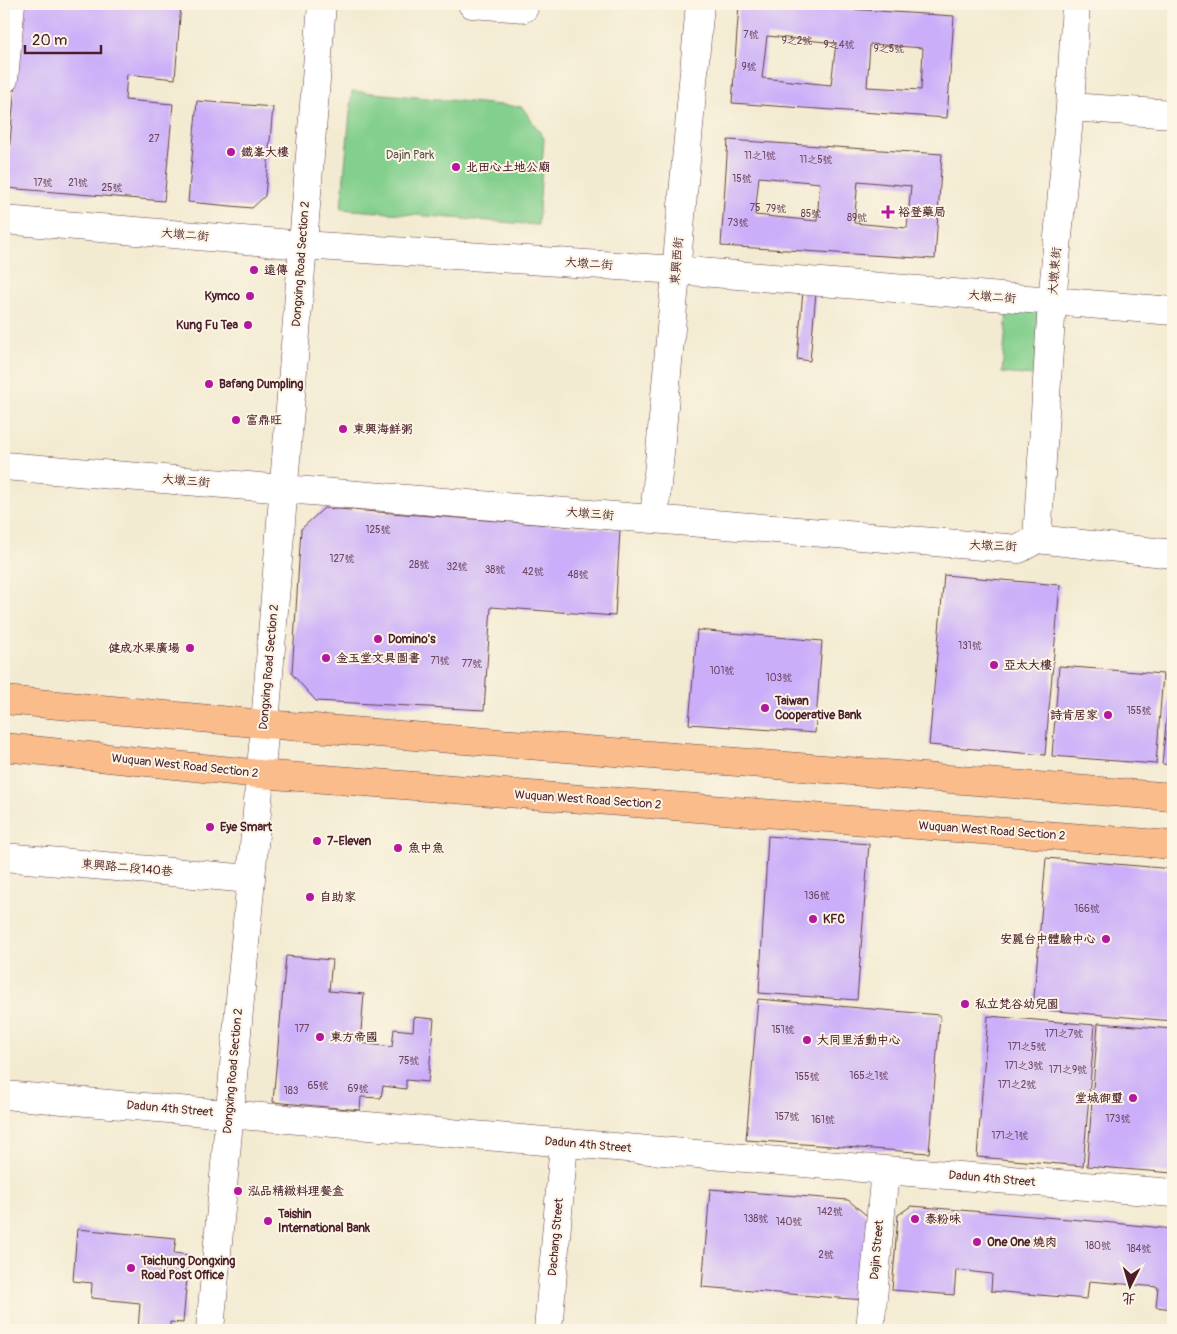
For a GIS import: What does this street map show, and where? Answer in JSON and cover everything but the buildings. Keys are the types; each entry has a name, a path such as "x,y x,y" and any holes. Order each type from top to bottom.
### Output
{"main road":[{"path":"4,700 265,724 1173,797"},
{"name":"Wuquan West Road Section 2","path":"4,748 260,774 1173,845"}],"street":[{"path":"4,79 11,4"},
{"name":"Dongxing Road Section 2","path":"210,1330 265,724 322,4"},
{"path":"472,4 524,8"},
{"name":"東興西街","path":"654,519 700,4"},
{"name":"大墩東街","path":"1037,539 1052,302 1070,107 1076,4"},
{"path":"1070,107 1173,114"},
{"name":"大墩二街","path":"4,220 303,245 676,270 1173,311"},
{"name":"大墩三街","path":"4,466 1019,549 1037,539 1173,554"},
{"name":"東興路二段140巷","path":"4,858 250,879"},
{"name":"Dadun 4th Street","path":"4,1095 1173,1193"},
{"name":"Dachang Street","path":"548,1330 564,1143"},
{"name":"Dajin Street","path":"870,1330 885,1170"}],"green space":[{"name":"Dajin Park","path":"352,91 522,107 544,138 538,225 341,209"},
{"path":"1008,301 1049,304 1043,377 1002,373"}],"place":[{"name":"鐵峯大樓","path":"231,152"},
{"name":"北田心土地公廟","path":"456,167"},
{"name":"裕登藥局","path":"888,212"},
{"name":"遠傳","path":"254,270"},
{"name":"Kymco","path":"250,296"},
{"name":"Kung Fu Tea","path":"248,325"},
{"name":"Bafang Dumpling","path":"209,384"},
{"name":"富鼎旺","path":"236,420"},
{"name":"東興海鮮粥","path":"343,429"},
{"name":"Domino's","path":"378,639"},
{"name":"健成水果廣場","path":"190,648"},
{"name":"金玉堂文具圖書","path":"326,658"},
{"name":"亞太大樓","path":"994,665"},
{"name":"Taiwan Cooperative Bank","path":"765,708"},
{"name":"詩肯居家","path":"1108,715"},
{"name":"Eye Smart","path":"210,827"},
{"name":"7-Eleven","path":"317,841"},
{"name":"魚中魚","path":"398,848"},
{"name":"自助家","path":"310,897"},
{"name":"KFC","path":"813,919"},
{"name":"安麗台中體驗中心","path":"1106,939"},
{"name":"私立梵谷幼兒園","path":"965,1004"},
{"name":"東方帝國","path":"320,1037"},
{"name":"大同里活動中心","path":"807,1040"},
{"name":"堂城御璽","path":"1133,1098"},
{"name":"泓品精緻料理餐盒","path":"238,1191"},
{"name":"泰粉味","path":"915,1219"},
{"name":"Taishin International Bank","path":"268,1221"},
{"name":"One One 燒肉","path":"977,1242"},
{"name":"Taichung Dongxing Road Post Office","path":"131,1268"}]}
